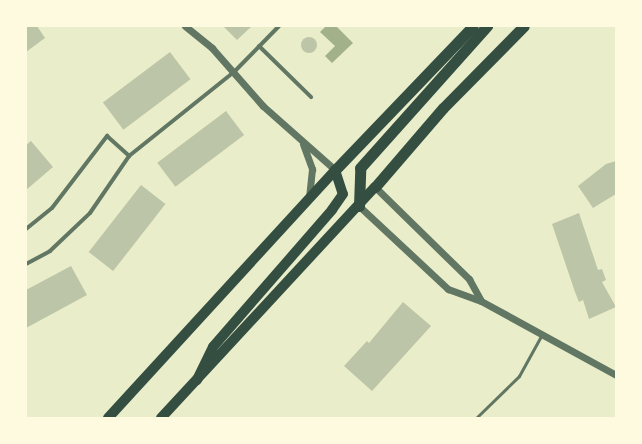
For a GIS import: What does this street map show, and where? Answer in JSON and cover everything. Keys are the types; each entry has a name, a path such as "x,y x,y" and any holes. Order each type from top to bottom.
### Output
{"highway":[{"path":"108,418 335,170 474,26"},
{"path":"359,206 360,168 487,26"},
{"path":"161,418 359,206 443,108 524,26"},
{"path":"197,380 213,347 332,210 343,194 335,170"}],"street":[{"path":"185,26 235,71 263,106 335,170"},
{"path":"26,264 50,251 90,213 129,156 235,71 279,26"},
{"path":"259,46 311,96"},
{"path":"26,229 52,208 107,136 129,156"},
{"path":"300,139 312,164 308,200"},
{"path":"374,187 470,279 481,301"},
{"path":"359,206 448,289 481,301 541,336 616,375"}],"lane":[{"path":"476,418 519,376 541,336"}],"shaded area":[{"path":"326,26 336,26 353,43 332,63 325,56 335,46 320,32"}],"building":[{"path":"26,26 37,26 45,38 26,52"},
{"path":"223,26 252,26 237,40"},
{"path":"306,37 312,37 317,42 315,51 312,53 306,53 301,48 301,42"},
{"path":"170,52 190,79 123,130 103,103"},
{"path":"226,111 244,135 175,187 157,163"},
{"path":"31,141 53,167 26,190 26,145"},
{"path":"616,161 616,194 593,208 578,186 606,164"},
{"path":"141,185 165,204 113,271 89,252"},
{"path":"579,213 598,270 602,269 606,280 602,282 616,307 589,319 583,300 579,302 575,292 552,224"},
{"path":"71,266 87,295 26,328 26,290"},
{"path":"403,302 431,326 372,391 344,366 367,341 369,343"}]}
